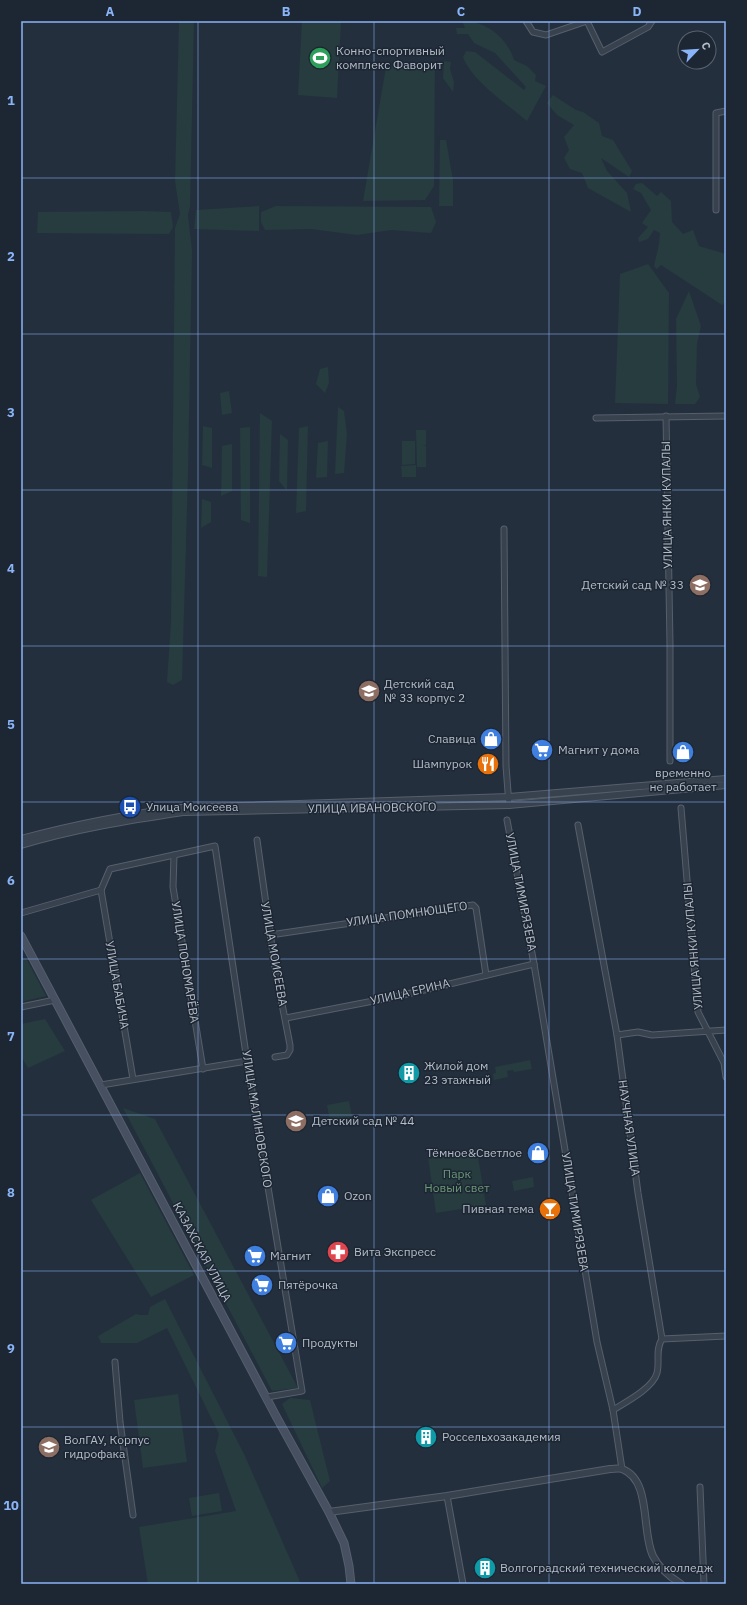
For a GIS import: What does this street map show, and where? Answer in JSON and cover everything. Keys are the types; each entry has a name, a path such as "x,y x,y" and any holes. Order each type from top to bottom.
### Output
{"main road":[{"name":"КАЗАХСКАЯ УЛИЦА","path":"21,936 329,1512 344,1543 351,1584"}],"street":[{"path":"526,21 533,32 546,35 587,21 602,52 648,27 652,21"},
{"path":"716,210 716,113 726,111"},
{"name":"УЛИЦА ЯНКИ КУПАЛЫ","path":"666,416 670,644 670,761"},
{"path":"596,418 726,416"},
{"path":"504,529 506,766 509,805"},
{"name":"УЛИЦА ИВАНОВСКОГО","path":"21,839 61,828 137,813 181,808 508,797 726,779"},
{"name":"УЛИЦА ИВАНОВСКОГО","path":"21,845 72,832 183,812 509,805 726,785"},
{"name":"УЛИЦА ЯНКИ КУПАЛЫ","path":"681,808 698,1012 724,1063 726,1077"},
{"name":"УЛИЦА ТИМИРЯЗЕВА","path":"507,820 534,964 597,1342 613,1410 622,1468"},
{"name":"НАУЧНАЯ УЛИЦА","path":"578,826 617,1035 638,1193 662,1339 658,1345 657,1374 640,1393 613,1410"},
{"name":"УЛИЦА МОИСЕЕВА","path":"257,840 270,935 286,1018 290,1050 287,1055 275,1057"},
{"name":"УЛИЦА МАЛИНОВСКОГО","path":"174,855 214,846 247,1061 302,1391 267,1397"},
{"path":"21,914 101,890 110,869 174,855"},
{"name":"УЛИЦА ПОНОМАРЁВА","path":"174,855 173,887 203,1069"},
{"name":"УЛИЦА БАБИЧА","path":"101,890 134,1079"},
{"name":"УЛИЦА ПОМНЮЩЕГО","path":"270,935 473,905 476,908 486,975"},
{"name":"УЛИЦА ЕРИНА","path":"286,1018 399,996 534,964"},
{"path":"21,1007 55,1000"},
{"path":"617,1035 638,1032 652,1035 726,1030"},
{"path":"101,1085 247,1061"},
{"path":"662,1339 726,1336"},
{"path":"115,1362 120,1422 133,1515"},
{"path":"329,1512 447,1496 622,1468 638,1483 642,1494 650,1546 653,1556 662,1568 681,1584"},
{"path":"700,1487 704,1584"},
{"path":"447,1496 463,1584"}],"green space":[{"path":"179,21 194,21 190,207 188,215 192,250 188,474 182,680 173,685 167,682 171,622 175,228 180,214 175,181"},
{"name":"Конно-спортивный комплекс Фаворит","path":"302,21 341,21 337,98 298,95"},
{"path":"462,21 479,24 494,32 506,44 514,60 527,66 536,75 535,81 546,86 527,121 491,92 474,75 468,66 463,57 466,51 475,52 524,90 526,87 495,53 474,43 468,34 457,34 456,28 465,28"},
{"path":"444,61 451,62 450,69 454,82 453,92 443,78"},
{"path":"420,62 435,65 434,186 425,200 363,201 386,67"},
{"path":"553,95 599,123 602,136 613,140 632,171 629,177 601,158 607,171 627,193 631,212 588,188 582,173 570,169 564,158 569,150 564,137 574,125 557,115 547,103"},
{"path":"440,140 446,140 453,180 453,206 439,206"},
{"path":"642,183 657,196 661,192 671,201 672,222 683,234 693,230 699,246 726,254 726,301 722,305 661,265 657,269 654,266 660,233 654,230 648,239 639,242 638,238 648,227 642,223 651,210 641,193 633,189 636,184"},
{"path":"259,206 259,231 194,229 196,210"},
{"path":"276,206 431,207 436,222 431,233 391,230 357,235 311,229 265,230 261,222 261,212"},
{"path":"38,212 171,212 173,227 169,234 37,233"},
{"path":"648,264 669,293 668,404 615,403 620,274"},
{"path":"689,291 701,326 697,344 696,384 700,397 695,404 675,404 677,385 676,319"},
{"path":"328,367 329,383 325,393 316,384 320,369"},
{"path":"229,391 232,413 222,415 220,393"},
{"path":"338,407 344,411 347,434 344,473 335,474"},
{"path":"260,413 272,421 267,577 258,576"},
{"path":"203,426 212,428 212,468 202,465"},
{"path":"308,426 306,511 296,513 299,428"},
{"path":"250,427 250,523 241,520 240,428"},
{"path":"416,430 426,430 426,445 422,445 426,446 426,467 417,467"},
{"path":"280,434 288,440 287,491 279,481"},
{"path":"328,441 327,477 316,478 318,443"},
{"path":"402,441 415,441 415,464 402,465"},
{"path":"232,444 232,491 221,496 222,446"},
{"path":"416,465 416,477 402,477 401,466"},
{"path":"202,499 211,502 211,522 201,528"},
{"path":"26,958 46,996 21,1002 21,959"},
{"path":"45,1019 65,1051 28,1068 21,1056 21,1024"},
{"path":"530,1060 532,1069 514,1072 513,1070 507,1071 508,1077 494,1080 493,1074 496,1073 495,1067"},
{"path":"349,1101 352,1117 330,1121 327,1105"},
{"path":"123,1108 155,1119 298,1388 272,1391"},
{"name":"Парк Новый свет","path":"477,1151 486,1205 436,1213 428,1157"},
{"path":"140,1173 194,1275 151,1297 91,1200"},
{"path":"533,1177 534,1187 514,1191 512,1181"},
{"path":"165,1299 245,1456 301,1584 148,1584 139,1527 236,1511 215,1451 219,1434 167,1328 137,1343 101,1343 98,1336 136,1314 148,1315 150,1307"},
{"path":"178,1394 187,1462 143,1468 134,1400"},
{"path":"290,1398 310,1400 330,1481 322,1488 282,1404"},
{"path":"219,1493 222,1511 192,1516 189,1498"}],"place":[{"name":"Конно-спортивный комплекс Фаворит","path":"320,58"},
{"name":"Детский сад № 33","path":"700,585"},
{"name":"Детский сад № 33 корпус 2","path":"369,691"},
{"name":"Славица","path":"491,739"},
{"name":"Магнит у дома","path":"542,750"},
{"name":"временно не работает","path":"683,752"},
{"name":"Шампурок","path":"488,764"},
{"name":"Улица Моисеева","path":"130,807"},
{"name":"Жилой дом 23 этажный","path":"409,1073"},
{"name":"Детский сад № 44","path":"296,1121"},
{"name":"Тёмное&Светлое","path":"538,1153"},
{"name":"Ozon","path":"328,1196"},
{"name":"Пивная тема","path":"550,1209"},
{"name":"Вита Экспресс","path":"338,1252"},
{"name":"Магнит","path":"255,1256"},
{"name":"Пятёрочка","path":"262,1285"},
{"name":"Продукты","path":"286,1343"},
{"name":"Россельхозакадемия","path":"426,1437"},
{"name":"ВолГАУ, Корпус гидрофака","path":"49,1447"},
{"name":"Волгоградский технический колледж","path":"485,1568"}]}
